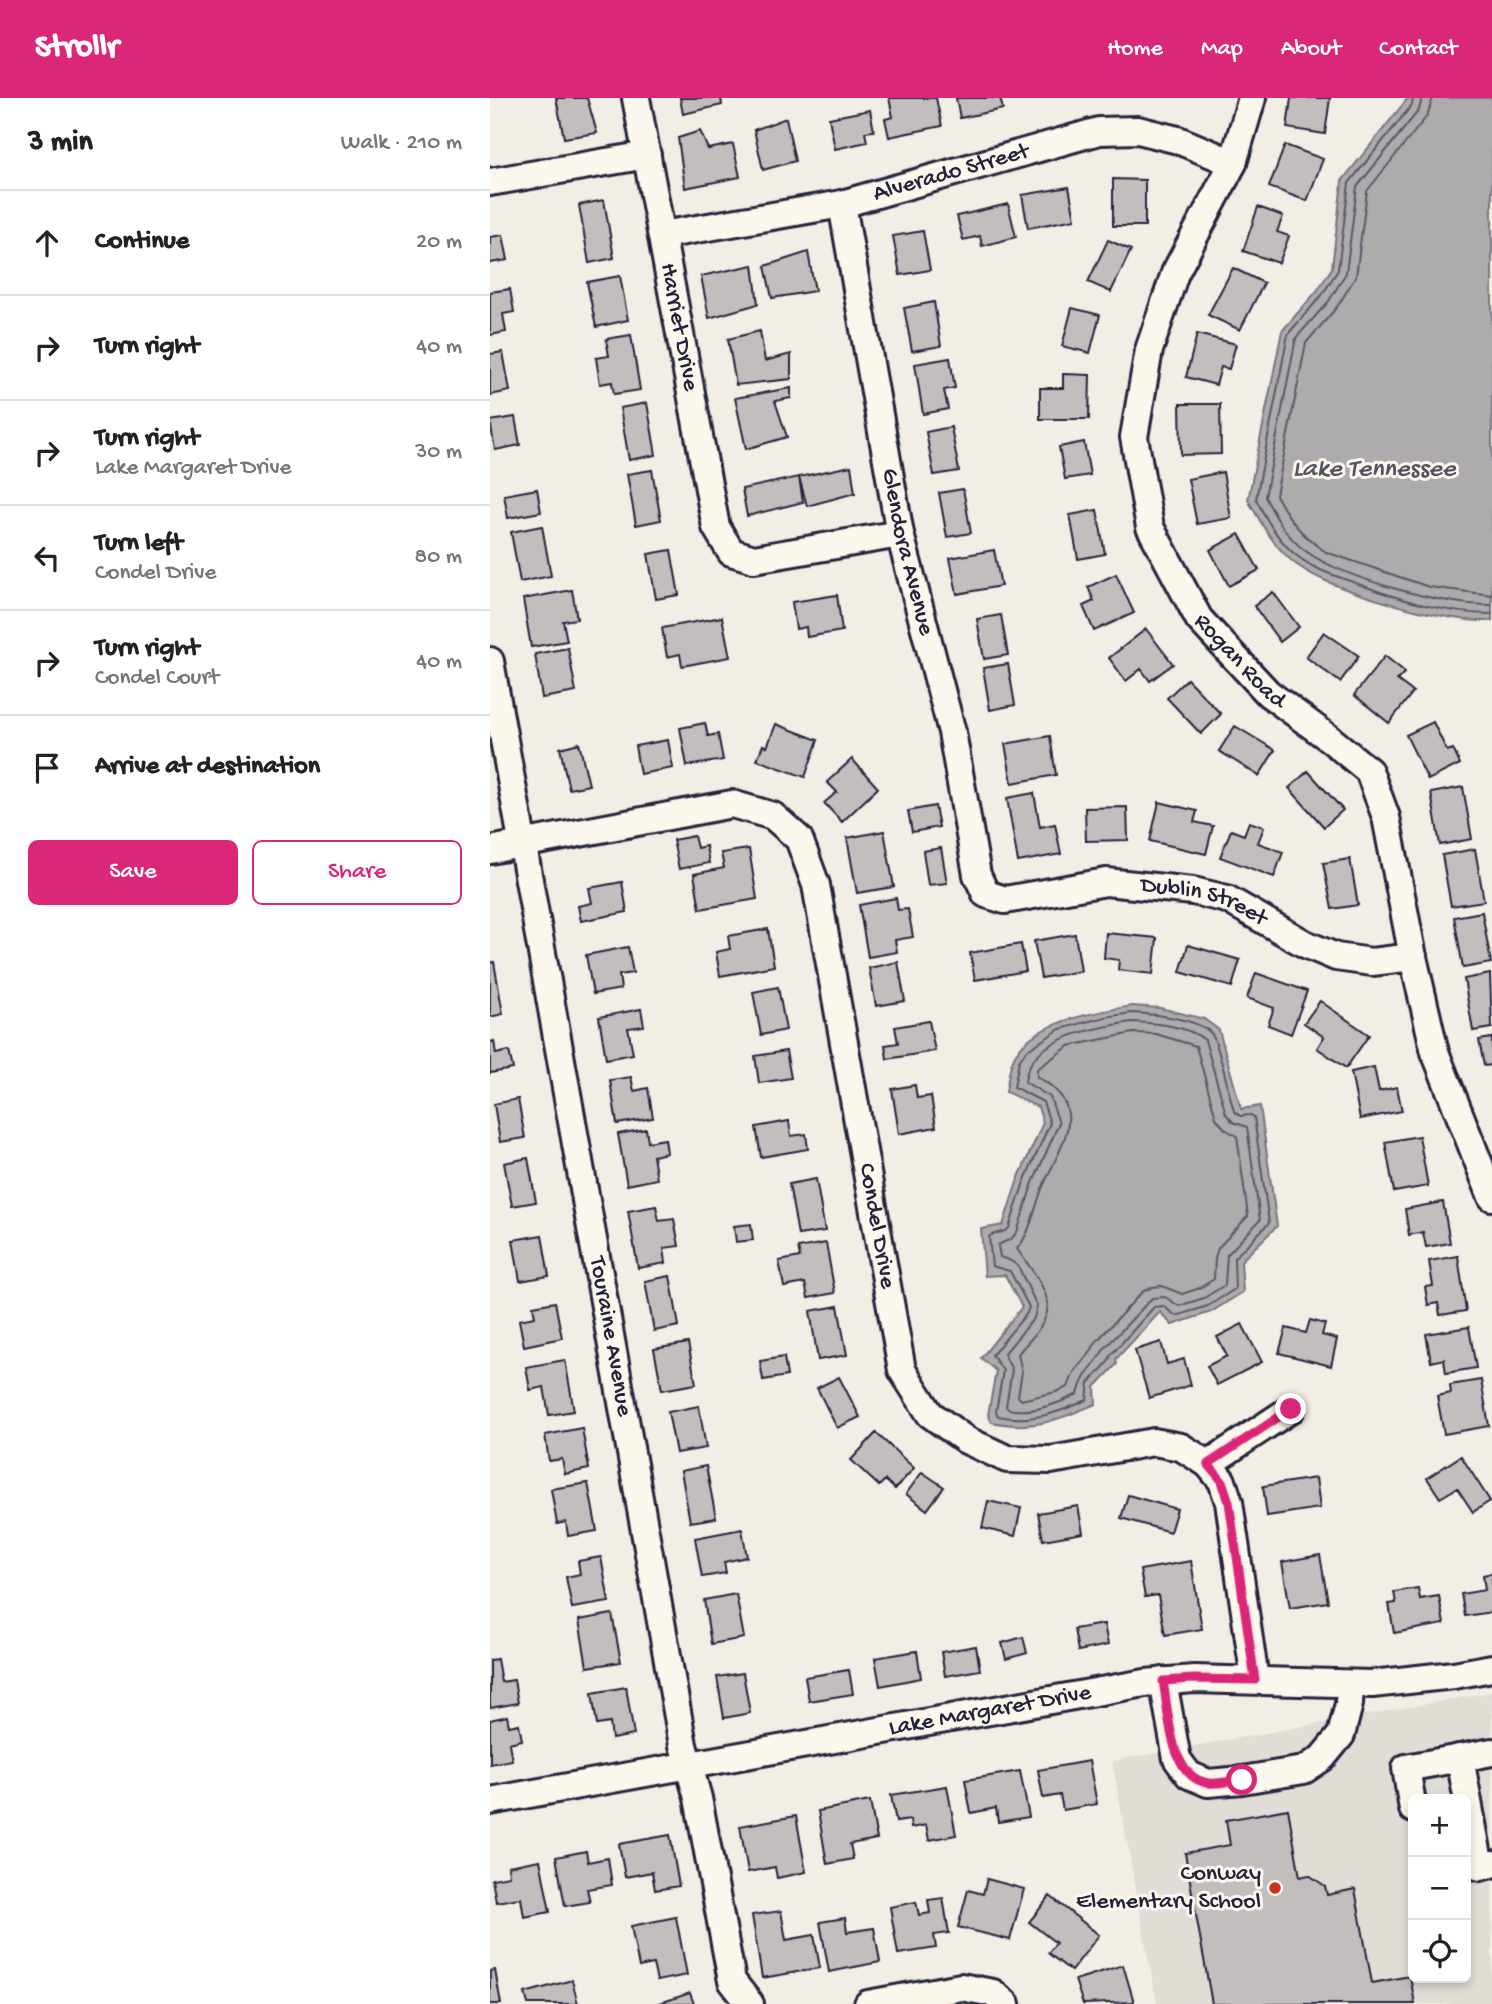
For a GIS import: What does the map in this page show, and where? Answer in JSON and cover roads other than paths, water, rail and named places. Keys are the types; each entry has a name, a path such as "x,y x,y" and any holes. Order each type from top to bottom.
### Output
{"street":[{"name":"Harriet Drive","path":"636,98 716,527 732,552 754,559 900,534"},
{"name":"Rogan Road","path":"1252,98 1233,163 1175,273 1149,350 1134,437 1150,527 1199,619 1268,694 1369,771 1386,817 1413,957 1435,1052 1490,1187"},
{"name":"Alverado Street","path":"662,234 842,204 1099,131 1138,130 1178,140 1233,163"},
{"path":"490,182 647,155"},
{"name":"Glendora Avenue","path":"842,204 900,534 952,732 977,875 986,894"},
{"name":"Touraine Avenue","path":"490,661 683,1745 698,1798 732,1981 750,2004"},
{"name":"Condel Drive","path":"490,850 732,804 773,816 799,839 816,885 902,1370 930,1414 966,1440 1007,1459 1051,1460 1154,1442 1181,1447 1208,1464 1222,1481 1229,1502 1255,1680"},
{"name":"Dublin Street","path":"986,894 1005,900 1106,882 1193,891 1227,899 1305,944 1336,957 1372,962 1413,957"},
{"path":"1208,1464 1291,1409"},
{"name":"Lake Margaret Drive","path":"490,1801 1095,1690 1194,1679 1350,1684 1404,1681 1492,1668"},
{"path":"1163,1681 1177,1759 1189,1775 1208,1783 1304,1770 1322,1758 1341,1735 1349,1704 1350,1684"},
{"path":"1410,1794 1406,1768 1492,1752"},
{"path":"1460,1758 1481,1806 1479,1867"},
{"path":"867,2004 961,1987 993,1993 1006,2004"}],"water":[{"name":"Lake Tennessee","path":"1408,98 1492,98 1492,621 1447,617 1391,604 1314,575 1297,565 1282,551 1248,500 1282,331 1317,291 1332,268 1342,181"},
{"path":"1132,1006 1160,1008 1204,1019 1219,1030 1241,1109 1260,1106 1277,1226 1241,1261 1243,1292 1211,1312 1172,1325 1160,1312 1116,1359 1117,1364 1095,1387 1096,1404 1057,1419 1034,1424 992,1422 988,1415 996,1371 981,1358 1022,1307 1005,1275 985,1276 981,1229 1003,1225 1018,1179 1043,1123 1038,1107 1006,1092 1011,1063 1024,1043 1051,1026 1084,1015"}],"place":[{"name":"Conway Elementary School","path":"1275,1888"}]}
